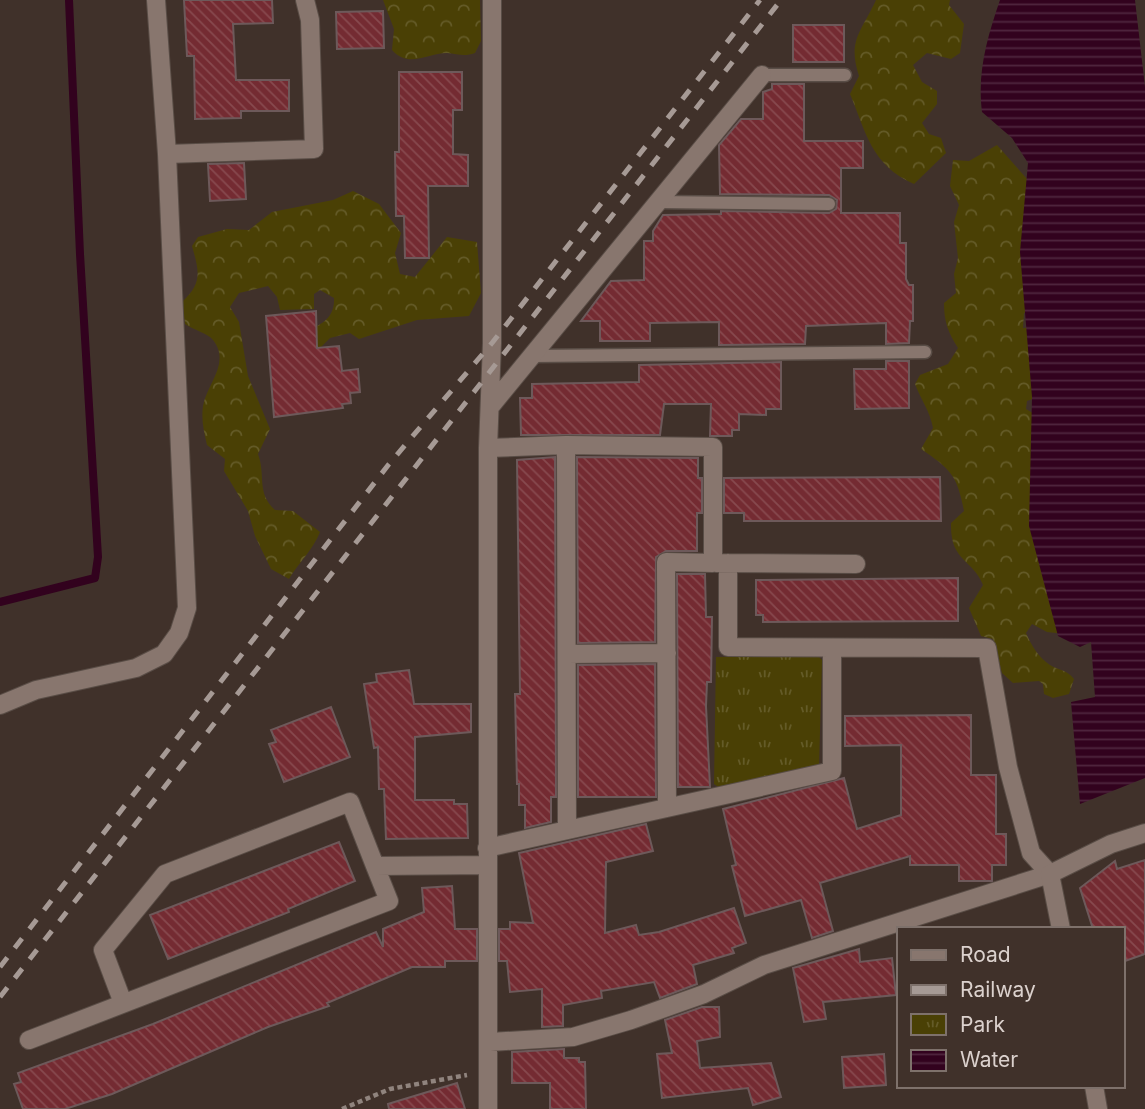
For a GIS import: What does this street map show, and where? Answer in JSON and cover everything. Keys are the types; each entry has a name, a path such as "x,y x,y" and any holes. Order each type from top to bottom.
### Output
{"street":[{"path":"0,705 36,690 136,668 164,654 179,633 187,608 167,154 156,0"},
{"path":"167,154 314,149 310,20 305,0"},
{"path":"488,1109 488,448 492,0"},
{"path":"490,407 762,75"},
{"path":"488,448 566,445 713,447 728,647 987,648 1008,767 1031,853 1050,874 1061,927"},
{"path":"566,445 567,830"},
{"path":"667,808 666,562 856,564"},
{"path":"375,866 487,856 567,830 832,771 832,648"},
{"path":"567,654 667,653"},
{"path":"29,1040 389,901 350,802 165,874 103,950 123,1003"},
{"path":"490,1042 573,1037 632,1020 704,994 764,965 1050,874 1111,845 1145,833"},
{"path":"1094,1088 1098,1109"}],"lane":[{"path":"762,75 845,75"},
{"path":"658,202 829,204"},
{"path":"532,356 925,352"}],"path":[{"path":"342,1109 390,1089 489,1073"}],"green space":[{"path":"383,0 480,0 481,41 475,53 471,54 447,53 418,59 398,56 392,50 394,29"},
{"path":"876,0 950,0 949,5 964,24 960,53 951,59 927,53 913,65 922,82 937,91 937,104 922,123 929,134 941,138 946,153 914,184 888,167 879,157 866,134 850,94 859,76 855,44"},
{"path":"997,145 1035,188 1037,309 1024,313 1023,328 1041,327 1038,397 1027,401 1026,409 1041,418 1066,634 1047,632 1032,624 1026,633 1042,659 1074,679 1069,694 1053,698 1044,694 1043,684 1039,681 1013,683 1002,673 993,639 981,636 969,608 983,585 958,553 952,536 951,523 964,511 958,489 946,468 921,449 933,428 915,384 920,375 948,364 958,348 947,327 944,303 956,293 954,274 958,258 954,222 959,205 950,186 953,160 969,161"},
{"path":"353,191 379,204 401,233 395,253 400,274 415,277 447,237 477,242 481,293 469,316 417,320 359,339 350,333 330,338 320,348 305,345 303,333 321,324 329,316 334,298 320,290 314,294 314,309 280,310 277,297 268,286 239,293 230,307 239,322 248,376 270,429 258,454 265,497 275,510 293,511 320,532 314,545 289,579 271,569 255,536 248,511 224,471 225,459 207,445 203,406 220,357 211,338 185,324 182,302 196,283 197,270 192,246 198,237 227,229 249,230 272,212 333,200"},
{"path":"818,656 822,660 819,767 720,788 714,784 716,657"}],"water":[{"path":"1000,0 1135,0 1145,87 1145,778 1080,804 1071,702 1095,697 1091,642 1080,647 1058,636 1029,526 1032,397 1020,252 1028,163 1012,138 982,112 984,55"}],"building":[{"path":"184,0 272,0 273,23 233,24 236,80 289,80 289,111 241,111 241,118 195,119 194,56 187,56"},
{"path":"383,11 384,48 337,49 336,12"},
{"path":"793,25 844,25 844,62 793,62"},
{"path":"399,72 462,72 462,110 453,110 453,154 468,155 468,186 428,186 429,258 405,258 404,216 396,216 395,152 399,152"},
{"path":"772,84 804,84 804,141 863,141 863,168 841,168 841,213 900,213 900,243 906,243 906,279 909,285 913,285 913,321 910,321 909,343 886,344 886,323 806,326 805,344 719,345 719,322 650,323 650,341 600,341 600,321 581,321 611,281 644,280 644,241 653,241 653,231 663,215 721,214 721,211 829,213 836,209 837,200 829,195 720,194 719,145 741,119 763,119 763,92 772,89"},
{"path":"244,163 246,199 210,201 208,164"},
{"path":"316,311 317,348 339,346 342,371 358,369 360,392 350,393 351,403 342,404 343,408 274,417 266,316"},
{"path":"886,361 909,361 909,408 855,409 854,369 886,369"},
{"path":"781,362 781,409 766,409 766,415 739,414 739,430 732,430 732,436 710,436 711,404 664,404 660,435 521,435 520,398 532,398 532,384 639,382 639,365"},
{"path":"555,457 556,797 551,797 551,822 525,828 525,805 519,805 517,784 515,694 520,694 517,460"},
{"path":"577,457 698,458 698,478 702,478 702,513 697,513 697,551 666,551 656,557 655,642 578,643"},
{"path":"940,477 941,521 744,521 744,513 724,513 724,478"},
{"path":"677,574 705,574 706,617 712,617 711,682 707,682 706,706 710,787 678,787"},
{"path":"958,578 958,621 763,622 763,615 756,615 756,580"},
{"path":"655,664 656,797 578,797 578,665"},
{"path":"409,670 414,704 471,704 471,732 415,737 415,800 454,800 454,804 467,804 468,838 386,839 384,789 379,789 378,747 374,748 364,684 377,682 376,674"},
{"path":"331,707 350,757 284,782 269,744 276,742 271,730"},
{"path":"971,715 971,775 996,775 996,834 1006,834 1006,865 992,865 992,881 959,881 959,865 910,865 910,856 820,883 833,931 812,938 801,900 745,916 732,866 736,865 723,809 844,778 857,829 901,815 901,745 845,746 845,716"},
{"path":"646,824 653,851 606,862 605,933 636,925 639,935 659,932 734,908 746,943 732,948 734,953 693,965 697,984 660,998 654,982 601,991 602,998 563,1005 563,1026 542,1027 542,989 510,992 507,961 499,961 499,929 510,929 510,922 533,923 519,853"},
{"path":"339,842 355,881 288,909 289,912 168,959 150,915"},
{"path":"1145,860 1145,954 1124,961 1124,927 1092,927 1080,888 1115,861 1117,869"},
{"path":"452,886 455,929 477,929 477,961 445,961 445,967 412,967 327,1003 329,1006 268,1027 112,1094 65,1109 23,1109 14,1084 21,1082 18,1073 153,1024 376,932 383,947 383,929 424,912 422,888"},
{"path":"859,949 860,962 892,958 896,995 823,1002 826,1019 804,1022 793,968"},
{"path":"702,1007 719,1007 720,1037 697,1041 700,1068 771,1063 781,1097 753,1105 748,1088 662,1098 657,1054 672,1053 665,1020"},
{"path":"564,1049 564,1058 579,1058 579,1062 585,1062 586,1109 550,1109 550,1083 512,1083 512,1052"},
{"path":"884,1054 886,1085 844,1088 842,1057"},
{"path":"457,1083 465,1109 389,1109 388,1104"}],"waterway":[{"path":"0,602 95,578 98,557 80,254 69,0"}],"railway":[{"path":"0,967 389,464 492,343 760,0"},
{"path":"0,997 781,0"}]}
